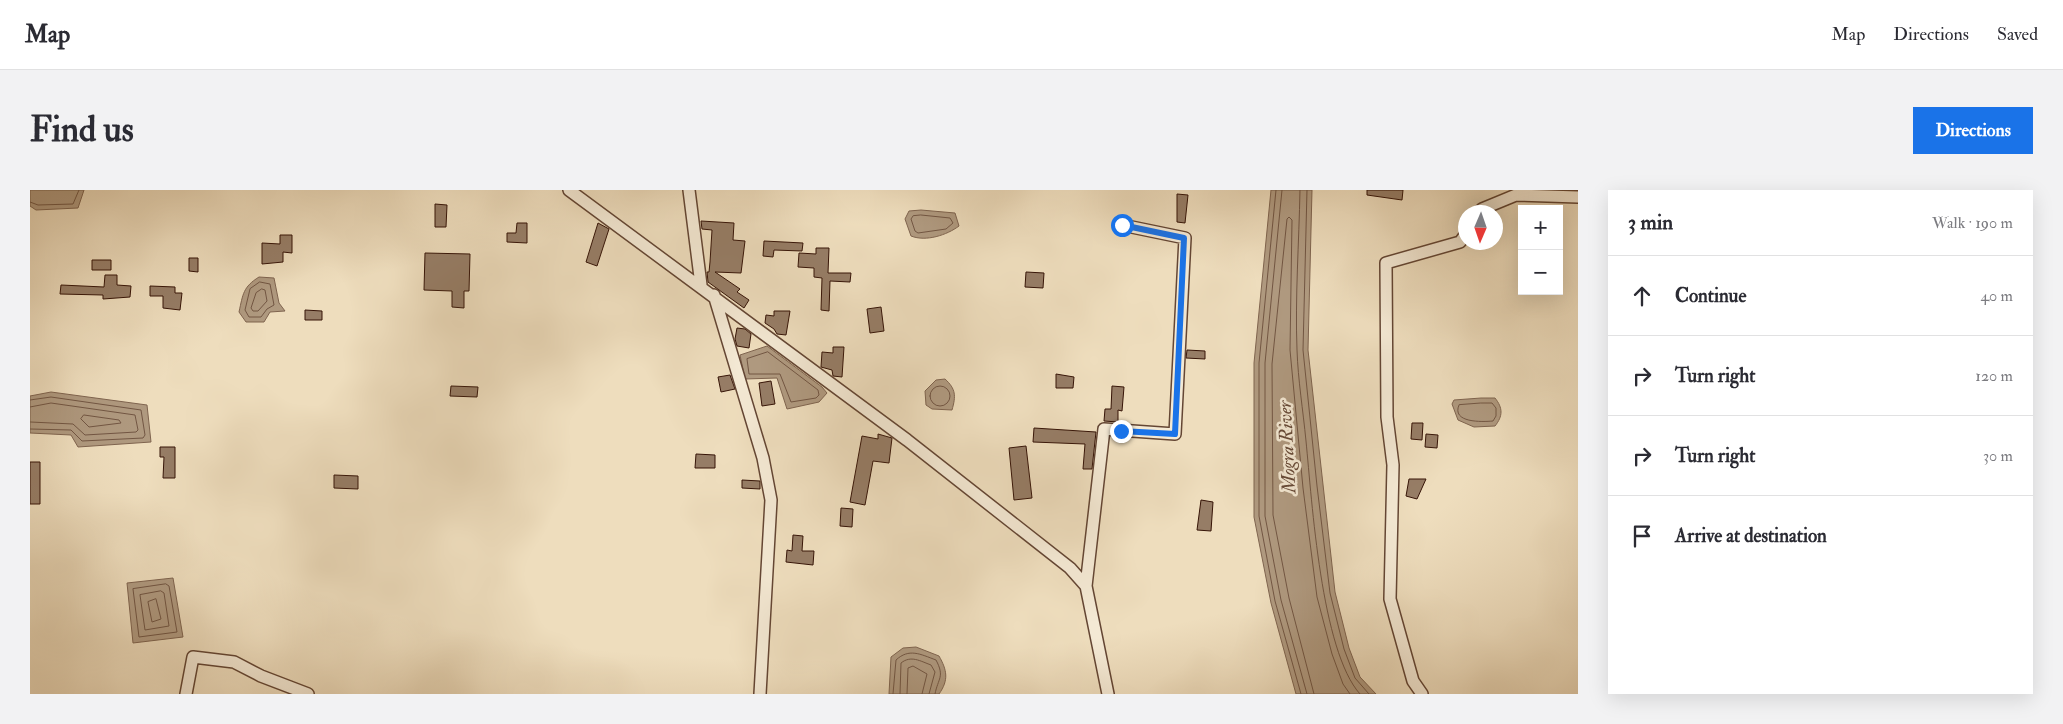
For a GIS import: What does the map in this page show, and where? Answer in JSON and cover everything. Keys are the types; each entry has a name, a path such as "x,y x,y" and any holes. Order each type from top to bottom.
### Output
{"street":[{"path":"570,190 907,440 1070,568 1086,586"},
{"path":"689,190 700,285"},
{"path":"1492,205 1516,195 1578,197"},
{"path":"1108,694 1086,586 1104,430 1175,434 1184,238 1122,225"},
{"path":"1422,694 1413,682 1390,599 1394,465 1387,417 1386,263 1458,243"},
{"path":"714,296 763,458 771,500 760,694"},
{"path":"186,694 193,657 234,662 261,676 308,694"}],"water":[{"path":"30,190 84,190 78,208 36,210 30,206"},
{"name":"Mogra River","path":"1271,190 1312,190 1308,350 1335,592 1349,648 1360,677 1376,694 1296,694 1271,603 1254,517 1254,363"},
{"path":"921,210 955,213 959,226 936,237 917,238 911,236 905,219 909,211"},
{"path":"259,277 274,278 279,303 285,311 270,312 264,322 246,322 239,312 243,296 250,284"},
{"path":"767,346 822,387 827,393 819,402 787,409 777,378 745,379 740,355"},
{"path":"945,379 954,393 952,410 932,409 926,405 925,391 936,380"},
{"path":"51,392 147,405 151,442 78,447 71,435 30,433 30,396"},
{"path":"1495,398 1500,405 1501,415 1495,426 1474,427 1458,420 1452,404 1454,400"},
{"path":"173,578 183,637 133,643 127,583"},
{"path":"916,647 939,656 946,675 942,689 939,694 889,694 891,657 903,648"}],"building":[{"path":"1367,190 1403,190 1402,200 1367,195"},
{"path":"1177,194 1188,195 1185,223 1177,222"},
{"path":"435,204 447,205 446,227 435,227"},
{"path":"701,221 734,223 733,240 745,241 741,273 715,272 740,289 737,292 749,300 744,308 708,282 707,272 709,272 712,230 702,229"},
{"path":"517,223 527,223 527,243 507,242 507,233 516,233"},
{"path":"598,223 609,229 597,266 586,262"},
{"path":"280,235 292,235 292,253 283,252 283,262 262,264 262,243 280,244"},
{"path":"764,241 803,243 802,251 774,250 773,257 763,256"},
{"path":"816,248 829,248 828,273 851,273 850,282 830,281 829,311 821,310 822,278 814,277 814,268 798,267 799,253 816,254"},
{"path":"425,253 470,254 469,291 464,291 464,308 452,307 452,291 424,290"},
{"path":"189,258 198,258 198,272 189,271"},
{"path":"92,260 111,260 111,270 92,270"},
{"path":"1026,272 1044,273 1043,288 1025,287"},
{"path":"105,275 117,275 117,285 131,286 130,297 103,299 103,295 60,294 61,285 104,287"},
{"path":"150,286 175,287 175,293 182,293 180,310 163,308 163,296 150,296"},
{"path":"881,307 884,331 870,333 867,309"},
{"path":"305,310 322,311 322,320 305,320"},
{"path":"774,311 790,311 786,335 777,334 774,329 765,323 766,315 774,316"},
{"path":"737,328 745,329 751,334 749,348 737,346 735,339"},
{"path":"833,347 844,347 842,377 833,376 832,370 821,367 822,352 833,353"},
{"path":"1187,350 1205,351 1205,359 1186,358"},
{"path":"1056,374 1074,377 1073,388 1056,388"},
{"path":"730,375 735,389 721,392 718,377"},
{"path":"771,381 775,404 762,406 759,383"},
{"path":"451,386 478,387 477,397 450,396"},
{"path":"1112,386 1124,387 1122,411 1118,410 1118,422 1104,421 1105,409 1111,409"},
{"path":"1412,423 1423,423 1422,440 1411,439"},
{"path":"1034,428 1096,432 1092,469 1083,469 1085,444 1033,442"},
{"path":"878,434 892,438 889,463 873,461 865,505 850,502 862,436 878,439"},
{"path":"1426,434 1438,435 1437,448 1425,447"},
{"path":"1026,446 1032,498 1014,500 1009,448"},
{"path":"160,447 175,447 175,478 163,478 164,457 160,457"},
{"path":"696,454 715,455 715,468 695,468"},
{"path":"30,462 40,462 40,504 30,504"},
{"path":"334,475 358,476 358,489 334,488"},
{"path":"1409,479 1426,479 1417,499 1406,496"},
{"path":"742,480 760,481 760,489 742,488"},
{"path":"1201,500 1213,502 1211,531 1197,530"},
{"path":"841,508 853,509 852,527 840,526"},
{"path":"793,535 803,536 802,551 814,551 813,565 786,562 787,550 792,551"}],"route":[{"path":"1121,431 1175,434 1184,238 1122,225"}]}
